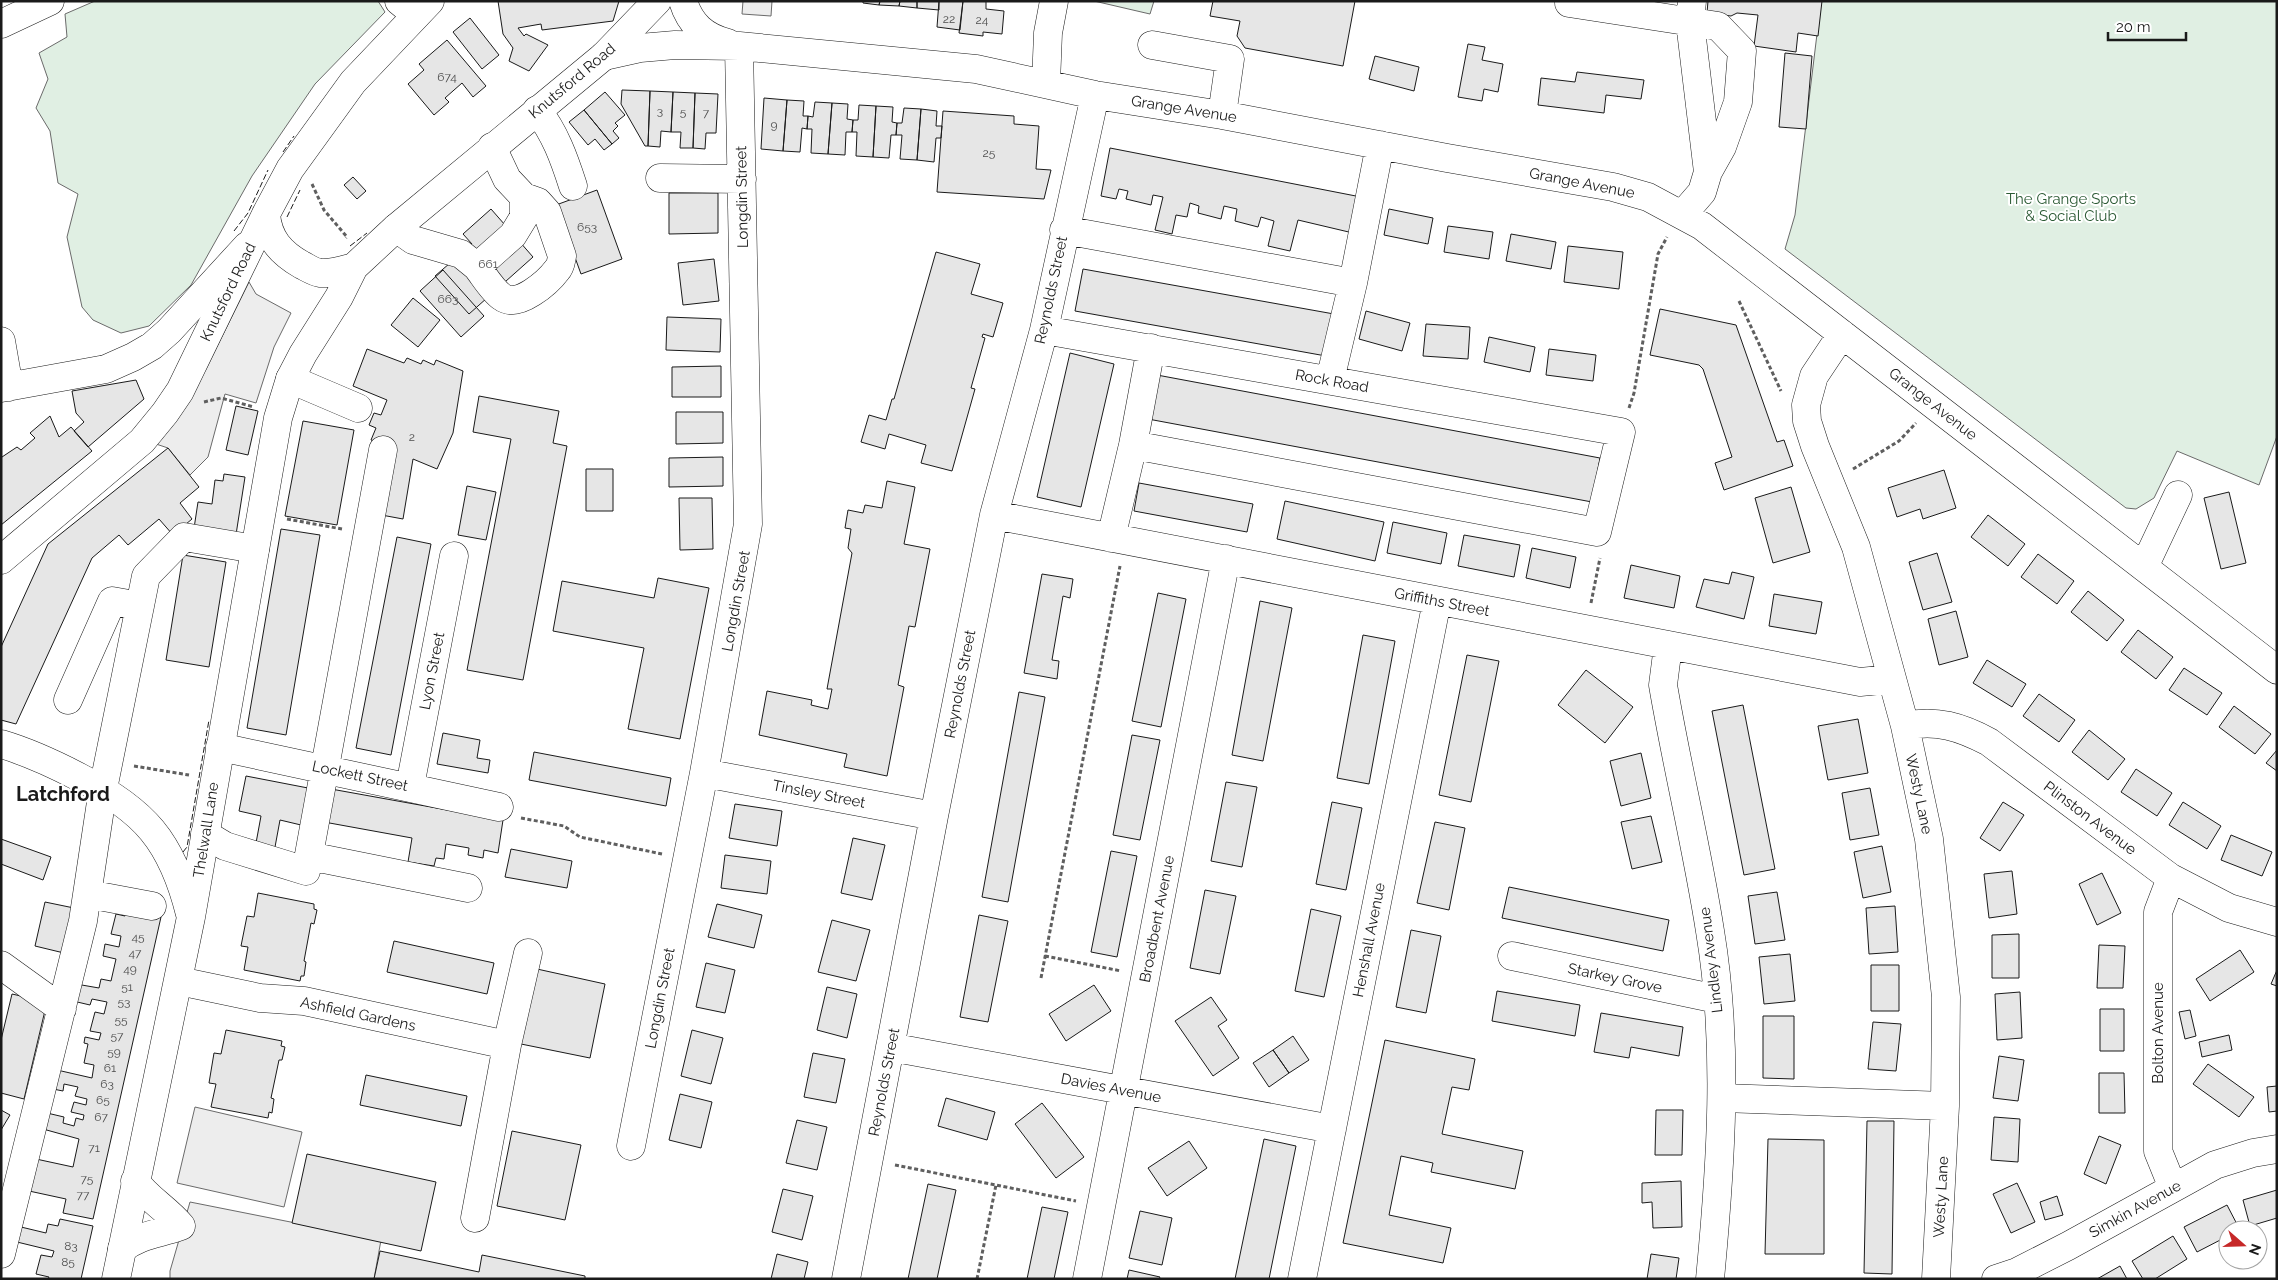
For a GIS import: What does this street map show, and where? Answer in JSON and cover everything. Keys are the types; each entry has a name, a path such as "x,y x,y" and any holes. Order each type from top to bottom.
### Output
{"main road":[{"path":"1,24 50,1"},
{"name":"Knutsford Road","path":"290,380 302,354 339,298 354,267 396,228 604,56 657,1"},
{"name":"Grange Avenue","path":"683,1 688,15 702,32 722,42 739,46"},
{"path":"1569,1 1569,4 1691,12 1718,26 1742,51 1738,102 1722,147 1708,172 1702,192 1683,214"},
{"path":"1046,4 1048,33 1046,83"},
{"name":"Knutsford Road","path":"1,560 142,442 165,414 180,391 290,169 353,82 415,6"},
{"path":"1691,12 1708,172"},
{"name":"Grange Avenue","path":"604,56 640,48 675,45 739,46 950,66 1003,74 1095,94 1222,115 1613,187 1648,197 1683,214 1702,226 2277,670"},
{"path":"1152,45 1230,59 1222,115"},
{"name":"Longdin Street","path":"631,1146 688,859 748,524 739,46"},
{"name":"Reynolds Street","path":"846,1279 934,816 994,515 1044,330 1064,230 1095,94"},
{"path":"537,110 549,126 563,154 573,186"},
{"path":"1330,380 1353,283 1380,145"},
{"path":"396,228 413,240 461,254 477,267 502,297 509,300 520,300 529,296 557,271 562,256 546,212 538,202 524,197 507,179 492,147"},
{"path":"660,178 742,179"},
{"path":"477,267 514,235 524,217 524,197"},
{"path":"1,341 5,388 106,369 152,346 169,332 261,225 267,228 273,240 284,253 317,273 334,272 354,267"},
{"path":"1064,230 1353,283"},
{"name":"Rock Road","path":"1044,330 1621,432"},
{"name":"Westy Lane","path":"1842,334 1814,376 1806,405 1811,434 1856,547 1904,726 1929,839 1946,997 1945,1106 1936,1279"},
{"path":"1118,540 1151,348"},
{"path":"290,380 358,408"},
{"name":"Thelwall Lane","path":"116,1279 191,917 278,418 290,380"},
{"path":"1133,445 1597,532 1621,432"},
{"path":"206,834 225,846 306,871 383,450"},
{"path":"2144,568 2178,495"},
{"name":"Griffiths Street","path":"994,515 1860,682 1891,679"},
{"path":"1,1254 62,1010 88,894 103,789 146,576 184,537 255,549"},
{"name":"Lyon Street","path":"410,786 454,556"},
{"name":"Broadbent Avenue","path":"1087,1279 1226,560"},
{"path":"68,700 112,601 140,606"},
{"name":"Henshall Avenue","path":"1302,1279 1437,601"},
{"name":"Lindley Avenue","path":"1668,646 1663,685 1710,932 1717,999 1722,1098 1717,1209 1710,1279"},
{"name":"Plinston Avenue","path":"1904,726 1918,723 1942,724 1964,730 1989,742 2171,878 2229,908 2277,922"},
{"path":"1,744 52,763 103,789 140,815 157,836 177,873 191,917"},
{"name":"Lockett Street","path":"220,747 410,786 499,807"},
{"name":"Tinsley Street","path":"704,773 934,816"},
{"path":"309,856 468,888"},
{"name":"Bolton Avenue","path":"2171,878 2158,912 2158,1151 2173,1188"},
{"path":"88,894 152,906"},
{"path":"475,1218 506,1045 528,953"},
{"name":"Starkey Grove","path":"1512,956 1717,999"},
{"path":"1,964 62,1010"},
{"name":"Ashfield Gardens","path":"178,981 260,998 304,1001 506,1045"},
{"name":"Davies Avenue","path":"890,1048 1332,1129"},
{"path":"1722,1098 1945,1106"},
{"name":"Simkin Avenue","path":"1996,1279 2017,1272 2215,1165 2253,1153 2277,1149"},
{"path":"122,1249 132,1240 181,1226 170,1213 150,1199 135,1182"}],"path":[{"path":"311,182 324,210 348,236 342,242"},
{"path":"1621,432 1634,393 1658,254 1671,229 1683,214"},
{"path":"1739,301 1786,397"},
{"path":"201,404 221,398 262,408"},
{"path":"1828,480 1860,466 1899,441 1934,405"},
{"path":"262,514 367,533"},
{"path":"1586,630 1603,541 1597,532"},
{"path":"1041,978 1118,540"},
{"path":"130,765 194,776"},
{"path":"499,807 508,815 564,826 580,837 688,859"},
{"path":"1045,956 1146,977"},
{"path":"893,1165 1079,1202"},
{"path":"977,1279 996,1185"}],"green space":[{"path":"95,1 378,1 385,12 315,84 252,176 191,285 149,326 121,333 93,320 82,307 67,237 78,194 58,183 50,131 36,108 48,79 39,53 67,37 65,14"},
{"path":"1094,1 1154,1 1150,14"},
{"name":"The Grange Sports & Social Club","path":"1821,1 2277,1 2277,436 2259,485 2177,451 2154,498 2136,509 2126,508 1785,249 1795,215"}],"shaded area":[{"path":"743,1 772,1 771,16 742,14"},
{"path":"249,282 256,294 291,313 274,347 256,403 225,394 208,457 190,475 168,448 153,443 183,406 206,369"},
{"path":"195,1107 302,1132 284,1207 177,1183"},
{"path":"190,1202 381,1240 374,1279 170,1279 170,1271"}],"building":[{"path":"498,1 619,1 613,21 542,30 541,24 518,28 524,36 526,34 548,45 529,71 509,61 513,48 503,34"},
{"path":"863,1 880,1 879,5 863,3"},
{"path":"880,1 900,1 899,6 879,5"},
{"path":"900,1 917,1 917,8 899,6"},
{"path":"917,1 939,1 939,10 917,8"},
{"path":"939,1 963,1 960,30 937,27"},
{"path":"963,1 986,1 986,9 1004,11 1002,34 983,32 983,36 959,33"},
{"path":"1213,1 1355,1 1343,66 1245,48 1237,36 1240,21 1210,16"},
{"path":"1708,1 1822,1 1818,36 1798,33 1796,52 1754,46 1758,15 1737,13 1731,16 1707,13"},
{"path":"470,18 499,55 482,69 453,32"},
{"path":"447,40 486,86 473,97 462,83 445,98 449,102 434,115 408,84 424,70 419,64"},
{"path":"1468,44 1485,47 1482,60 1503,64 1498,92 1484,89 1482,101 1458,97"},
{"path":"1785,53 1812,56 1806,129 1779,127"},
{"path":"1375,56 1419,67 1414,91 1369,79"},
{"path":"1577,72 1644,80 1641,99 1606,95 1604,113 1538,105 1541,78 1575,82"},
{"path":"622,90 650,91 648,146 645,146 621,104"},
{"path":"650,91 673,92 671,132 661,131 660,147 648,146"},
{"path":"605,92 625,115 615,123 618,126 613,131 619,138 612,144 584,110"},
{"path":"673,92 695,93 693,148 680,148 681,132 671,132"},
{"path":"695,93 718,94 716,133 706,133 705,149 693,148"},
{"path":"764,98 787,100 783,151 761,149"},
{"path":"787,100 804,101 803,116 808,116 807,129 802,128 800,152 783,151"},
{"path":"815,102 832,103 828,154 811,153 812,129 807,129 808,116 813,117"},
{"path":"832,103 848,104 847,119 853,120 852,132 846,132 845,155 828,154"},
{"path":"859,105 876,106 873,157 856,156 857,132 852,132 853,120 858,120"},
{"path":"876,106 893,107 892,122 897,123 896,135 891,135 889,158 873,157"},
{"path":"904,108 921,109 917,160 900,159 902,135 896,135 897,123 902,123"},
{"path":"921,109 937,111 936,126 942,126 941,138 936,138 934,162 917,160"},
{"path":"584,110 612,144 604,150 595,139 588,145 569,122"},
{"path":"943,111 1014,116 1014,124 1039,126 1036,169 1051,170 1044,199 937,192"},
{"path":"1110,148 1361,197 1353,233 1298,220 1290,251 1268,246 1274,221 1261,217 1258,227 1235,221 1237,209 1224,206 1221,219 1198,213 1199,206 1190,203 1187,217 1176,215 1172,234 1155,230 1163,197 1153,195 1151,205 1126,199 1128,191 1119,189 1116,199 1101,196"},
{"path":"353,177 366,191 357,199 344,185"},
{"path":"597,190 622,259 581,274 556,205"},
{"path":"669,193 718,193 718,233 669,234"},
{"path":"491,209 533,257 469,314 435,276 472,244 463,234"},
{"path":"1389,209 1433,218 1428,244 1384,235"},
{"path":"1448,226 1493,232 1489,259 1444,252"},
{"path":"1511,234 1556,242 1551,269 1506,261"},
{"path":"1568,246 1623,252 1619,289 1564,282"},
{"path":"936,252 980,264 971,294 1003,303 993,337 983,334 982,337 985,338 971,388 975,389 952,471 921,463 926,445 889,434 885,449 861,442 869,415 886,420 892,399 894,399"},
{"path":"714,259 719,301 683,305 678,263"},
{"path":"1083,269 1334,314 1326,356 1075,311"},
{"path":"443,270 484,316 461,337 420,291"},
{"path":"413,298 440,320 418,347 391,325"},
{"path":"1660,309 1736,325 1777,442 1784,440 1793,466 1724,490 1715,463 1732,457 1703,369 1699,365 1650,355"},
{"path":"1366,311 1410,323 1402,351 1359,339"},
{"path":"667,317 721,319 720,352 666,350"},
{"path":"1426,324 1470,327 1468,359 1423,356"},
{"path":"1489,337 1535,347 1530,372 1484,362"},
{"path":"367,349 404,363 407,358 421,364 423,360 434,365 436,360 463,371 453,433 437,469 413,459 403,519 376,514 390,448 371,440 376,428 369,425 374,413 381,415 387,400 353,386"},
{"path":"1549,349 1596,355 1593,381 1546,375"},
{"path":"1070,353 1114,364 1081,507 1037,497"},
{"path":"721,366 721,397 672,397 672,367"},
{"path":"1157,375 1600,458 1592,502 1148,419"},
{"path":"136,380 144,399 88,447 74,431 84,422 76,413 72,391"},
{"path":"479,396 559,411 553,443 567,446 523,680 467,670 511,439 473,432"},
{"path":"236,406 258,411 248,455 226,450"},
{"path":"676,412 723,412 723,443 676,444"},
{"path":"50,416 59,437 71,427 92,451 1,525 1,456 17,447 21,450 35,438 30,433"},
{"path":"303,421 354,430 337,525 285,516"},
{"path":"168,448 199,487 180,503 192,519 173,535 159,519 128,545 119,535 92,558 16,724 1,720 1,647 48,544"},
{"path":"723,457 723,486 669,487 669,458"},
{"path":"586,469 613,469 613,511 586,511"},
{"path":"1944,470 1956,508 1923,519 1920,509 1897,517 1888,488"},
{"path":"224,474 245,477 235,541 193,535 198,502 212,504 215,480 223,481"},
{"path":"887,481 915,487 904,544 930,549 915,627 909,626 898,685 904,687 887,776 844,767 847,754 759,735 767,691 812,700 811,705 828,709 832,689 827,689 852,553 848,548 851,529 845,528 848,510 863,513 865,505 882,508"},
{"path":"1139,483 1253,504 1247,532 1134,511"},
{"path":"467,486 496,492 486,540 458,535"},
{"path":"1791,487 1810,552 1773,563 1755,498"},
{"path":"2229,492 2246,563 2221,569 2204,498"},
{"path":"679,498 712,498 713,549 680,550"},
{"path":"1285,501 1384,522 1375,561 1277,539"},
{"path":"1988,515 2025,544 2008,566 1971,537"},
{"path":"1393,522 1447,533 1441,564 1387,553"},
{"path":"281,529 320,535 286,735 247,728"},
{"path":"1464,535 1520,545 1514,577 1458,566"},
{"path":"397,537 431,544 391,755 356,748"},
{"path":"1532,548 1576,557 1570,588 1526,578"},
{"path":"1937,553 1952,602 1923,610 1909,562"},
{"path":"2038,554 2074,581 2057,604 2021,577"},
{"path":"183,555 226,562 209,667 166,660"},
{"path":"1631,565 1680,576 1674,608 1624,598"},
{"path":"1732,572 1754,577 1744,619 1696,607 1704,579 1729,584"},
{"path":"1042,574 1073,579 1070,598 1063,596 1052,660 1059,661 1057,679 1024,673"},
{"path":"658,578 709,588 680,739 628,729 644,648 553,631 562,581 654,598"},
{"path":"2088,591 2124,620 2107,641 2071,612"},
{"path":"1158,593 1186,599 1161,727 1132,721"},
{"path":"1774,594 1822,602 1816,634 1769,626"},
{"path":"1260,601 1292,608 1263,761 1232,755"},
{"path":"1956,611 1968,657 1939,665 1928,619"},
{"path":"2138,630 2173,657 2156,679 2121,652"},
{"path":"1363,635 1395,641 1369,784 1337,778"},
{"path":"1467,655 1499,661 1471,802 1439,795"},
{"path":"1987,660 2026,684 2012,707 1973,683"},
{"path":"2184,668 2222,693 2207,715 2169,690"},
{"path":"1586,670 1633,707 1605,743 1558,705"},
{"path":"1019,692 1045,697 1008,902 982,897"},
{"path":"2039,694 2075,720 2059,742 2023,716"},
{"path":"1743,705 1775,869 1744,875 1712,711"},
{"path":"2234,706 2271,734 2255,754 2219,727"},
{"path":"1858,719 1868,773 1828,780 1818,726"},
{"path":"2089,730 2125,759 2108,780 2072,752"},
{"path":"443,733 480,740 477,758 490,760 488,773 437,764"},
{"path":"1132,735 1160,740 1140,840 1113,835"},
{"path":"2277,750 2277,771 2266,763"},
{"path":"534,752 671,778 666,806 529,780"},
{"path":"1641,753 1651,798 1621,806 1610,761"},
{"path":"2136,769 2172,793 2157,816 2121,792"},
{"path":"246,776 308,788 301,825 280,820 275,847 256,843 261,816 239,811"},
{"path":"1226,782 1257,787 1242,867 1211,861"},
{"path":"1870,788 1879,835 1850,840 1842,793"},
{"path":"331,789 503,820 498,853 484,850 483,858 468,855 469,848 446,844 444,859 436,858 434,866 408,862 412,838 324,822"},
{"path":"1332,802 1362,808 1346,890 1316,884"},
{"path":"2003,802 2024,815 2000,851 1980,838"},
{"path":"2183,802 2221,826 2207,849 2169,825"},
{"path":"735,804 782,811 777,846 729,838"},
{"path":"1651,816 1662,862 1632,869 1621,822"},
{"path":"1435,822 1465,828 1449,910 1417,903"},
{"path":"2231,835 2272,852 2262,876 2221,860"},
{"path":"853,838 885,845 872,900 841,893"},
{"path":"1,839 51,857 43,880 1,864"},
{"path":"1882,846 1891,892 1863,898 1854,852"},
{"path":"511,849 572,861 567,888 505,877"},
{"path":"1111,851 1137,856 1117,957 1091,952"},
{"path":"725,855 771,861 767,894 721,888"},
{"path":"2012,871 2017,914 1989,918 1984,874"},
{"path":"2102,873 2121,913 2097,925 2079,884"},
{"path":"1509,887 1669,920 1663,951 1502,918"},
{"path":"1205,890 1236,896 1220,974 1190,968"},
{"path":"1777,892 1785,940 1755,944 1748,896"},
{"path":"258,893 314,904 314,909 317,910 314,924 311,923 304,961 306,962 304,976 301,976 300,981 244,970 248,947 241,946 247,916 254,917"},
{"path":"45,902 74,908 64,953 35,946"},
{"path":"717,904 762,915 754,948 708,937"},
{"path":"1895,906 1898,952 1869,954 1866,908"},
{"path":"126,909 161,917 93,1219 63,1213 66,1199 29,1191 36,1159 73,1167 79,1139 43,1129 47,1113 64,1117 63,1123 74,1126 76,1118 83,1120 84,1115 71,1112 74,1102 86,1105 87,1099 75,1096 78,1087 64,1084 63,1091 53,1089 57,1070 92,1078 94,1065 84,1063 88,1044 84,1043 85,1037 99,1040 101,1033 90,1031 95,1012 104,1014 107,1002 92,999 90,1005 73,1001 76,984 99,988 101,979 111,981 116,959 103,956 105,944 119,947 121,936 111,934 116,914 125,916"},
{"path":"1311,909 1341,916 1324,997 1295,991"},
{"path":"979,915 1008,921 988,1022 960,1017"},
{"path":"832,920 870,930 856,981 818,972"},
{"path":"1411,930 1441,936 1426,1013 1396,1007"},
{"path":"2019,934 2019,978 1992,978 1992,935"},
{"path":"394,941 494,963 487,994 387,972"},
{"path":"2099,945 2125,946 2123,988 2097,988"},
{"path":"2240,950 2254,972 2210,1001 2196,979"},
{"path":"1790,954 1795,1001 1764,1004 1759,957"},
{"path":"706,963 735,970 725,1013 696,1007"},
{"path":"1871,965 1899,965 1899,1011 1871,1011"},
{"path":"537,969 605,984 590,1058 521,1044"},
{"path":"2277,970 2277,986 2271,984"},
{"path":"1094,985 1111,1011 1066,1041 1049,1014"},
{"path":"827,987 857,994 847,1038 817,1030"},
{"path":"1497,991 1580,1005 1575,1036 1492,1021"},
{"path":"2020,992 2022,1038 1997,1040 1995,994"},
{"path":"12,994 47,1002 24,1099 1,1093 1,1040"},
{"path":"1211,997 1227,1020 1218,1026 1239,1058 1213,1076 1175,1021"},
{"path":"2100,1009 2124,1009 2124,1051 2100,1051"},
{"path":"2190,1010 2196,1036 2185,1039 2179,1012"},
{"path":"1601,1013 1683,1027 1679,1056 1631,1047 1629,1058 1594,1052"},
{"path":"1763,1016 1794,1016 1794,1079 1763,1078"},
{"path":"1873,1022 1901,1024 1896,1071 1868,1069"},
{"path":"226,1030 282,1041 281,1046 285,1047 282,1060 279,1060 271,1098 274,1099 272,1113 269,1112 268,1118 211,1107 216,1084 209,1083 214,1053 221,1054"},
{"path":"692,1030 723,1038 711,1084 681,1076"},
{"path":"2229,1035 2232,1050 2202,1057 2199,1042"},
{"path":"1293,1036 1309,1060 1289,1073 1273,1050"},
{"path":"1385,1040 1475,1059 1469,1090 1452,1087 1442,1134 1523,1151 1515,1189 1431,1172 1433,1163 1401,1156 1389,1215 1451,1228 1443,1263 1343,1243"},
{"path":"1273,1050 1289,1073 1269,1087 1253,1063"},
{"path":"813,1053 845,1059 836,1103 804,1097"},
{"path":"1999,1056 2024,1060 2018,1101 1993,1098"},
{"path":"2208,1064 2254,1097 2239,1117 2193,1084"},
{"path":"2099,1073 2124,1073 2125,1113 2099,1113"},
{"path":"366,1075 467,1096 461,1126 360,1105"},
{"path":"2277,1086 2277,1111 2269,1112 2267,1087"},
{"path":"680,1094 712,1102 701,1148 669,1140"},
{"path":"946,1098 995,1112 987,1140 938,1126"},
{"path":"1042,1103 1084,1157 1056,1178 1015,1124"},
{"path":"1,1110 10,1115 1,1130"},
{"path":"1656,1110 1683,1110 1682,1155 1655,1155"},
{"path":"1994,1117 2020,1119 2018,1162 1991,1160"},
{"path":"797,1120 827,1127 817,1170 786,1163"},
{"path":"1867,1121 1894,1121 1892,1274 1864,1273"},
{"path":"512,1131 581,1145 565,1220 497,1206"},
{"path":"2099,1136 2121,1145 2106,1184 2084,1174"},
{"path":"1264,1139 1296,1146 1269,1279 1235,1279"},
{"path":"1768,1139 1824,1140 1824,1254 1765,1254"},
{"path":"1189,1141 1207,1168 1167,1196 1148,1168"},
{"path":"307,1154 436,1182 421,1251 292,1223"},
{"path":"1681,1181 1682,1227 1653,1228 1652,1202 1642,1203 1642,1183"},
{"path":"2017,1183 2035,1222 2011,1233 1993,1194"},
{"path":"928,1184 956,1190 937,1279 908,1279"},
{"path":"783,1189 813,1196 802,1240 772,1232"},
{"path":"2277,1190 2277,1218 2268,1221 2248,1220 2243,1200"},
{"path":"2057,1196 2063,1215 2045,1220 2040,1202"},
{"path":"2227,1205 2235,1220 2218,1220 2218,1241 2197,1252 2184,1227"},
{"path":"1042,1207 1068,1212 1054,1279 1027,1279"},
{"path":"1140,1211 1172,1218 1162,1265 1129,1258"},
{"path":"60,1219 93,1226 81,1279 48,1279 49,1277 36,1274 41,1255 52,1257 54,1251 17,1242 21,1227 46,1233 48,1224 58,1226"},
{"path":"2173,1236 2187,1259 2155,1279 2143,1279 2132,1261"},
{"path":"380,1251 479,1272 482,1255 585,1276 585,1279 374,1279"},
{"path":"777,1254 808,1262 804,1279 771,1279"},
{"path":"1651,1254 1679,1258 1676,1279 1647,1279"},
{"path":"2120,1266 2127,1279 2097,1279"},
{"path":"1129,1270 1160,1277 1159,1279 1127,1279"}],"fence":[{"path":"283,152 294,136"},
{"path":"234,231 248,213 268,170"},
{"path":"287,217 300,190"},
{"path":"350,246 367,233"},
{"path":"183,852 187,847 209,720"}],"district":[{"name":"Latchford","path":"63,794"}]}
